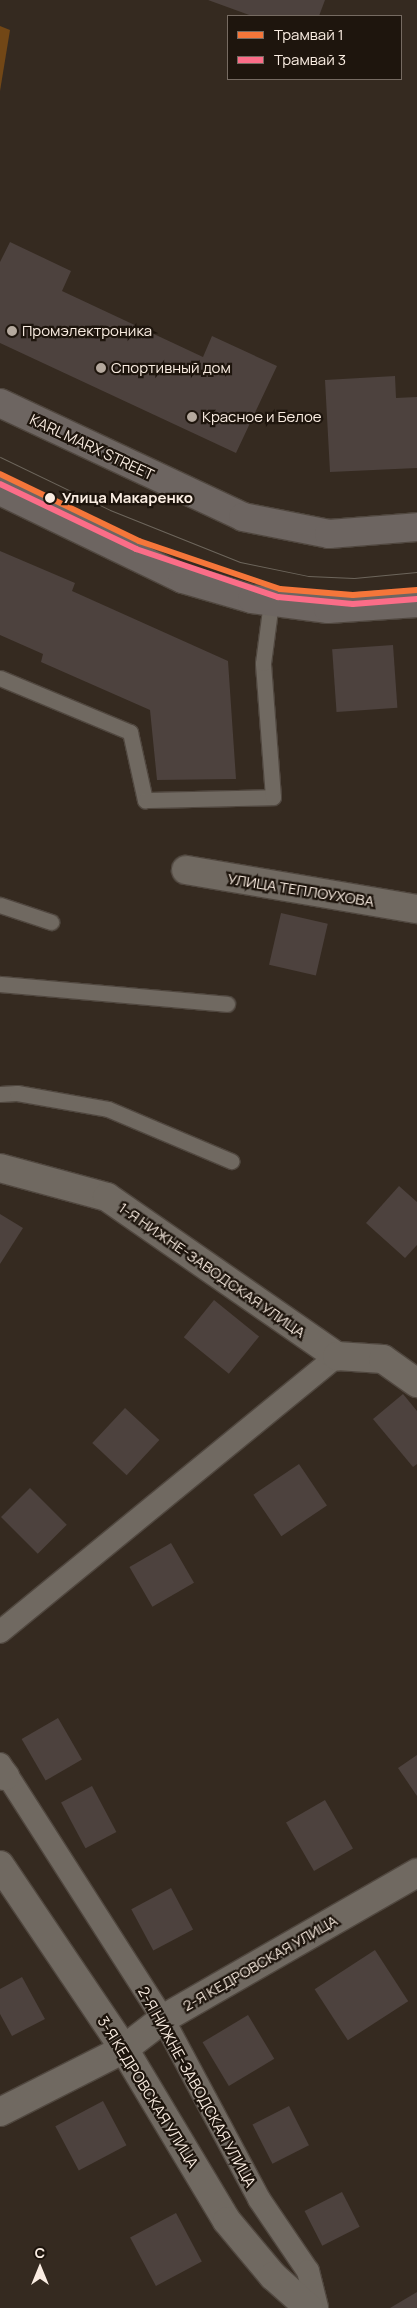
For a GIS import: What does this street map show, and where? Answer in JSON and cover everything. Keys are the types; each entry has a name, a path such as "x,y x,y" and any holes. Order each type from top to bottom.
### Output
{"main road":[{"name":"KARL MARX STREET","path":"0,403 243,517 329,534 417,527"},
{"path":"0,491 183,580 271,602 328,609 417,602"}],"street":[{"name":"УЛИЦА ТЕПЛОУХОВА","path":"186,870 417,909"},
{"name":"1-Я НИЖНЕ-ЗАВОДСКАЯ УЛИЦА","path":"0,1168 106,1197 337,1356"},
{"path":"0,1632 337,1356 383,1359 417,1383"},
{"name":"2-Я НИЖНЕ-ЗАВОДСКАЯ УЛИЦА","path":"2,1770 163,2019 259,2199 308,2272 317,2308"},
{"name":"3-Я КЕДРОВСКАЯ УЛИЦА","path":"0,1865 124,2049 228,2220 273,2276 309,2308"},
{"name":"2-Я КЕДРОВСКАЯ УЛИЦА","path":"0,2112 124,2049 163,2019 417,1873"}],"lane":[{"path":"0,678 130,732 145,800 273,797 262,663 271,602"},
{"path":"0,905 51,922"},
{"path":"0,984 227,1004"},
{"path":"0,1094 17,1092 108,1108 231,1161"}],"shaded area":[{"path":"0,26 10,30 0,91"}],"building":[{"path":"208,0 325,0 319,15 249,15"},
{"path":"10,242 71,271 62,291 203,357 212,336 277,366 236,453 0,343 0,262"},
{"path":"395,376 396,398 417,397 417,468 330,472 325,380"},
{"path":"0,551 75,583 72,591 228,661 236,779 157,780 150,710 41,662 43,654 0,635"},
{"path":"393,645 397,708 337,712 332,649"},
{"path":"281,913 328,924 316,975 269,965"},
{"path":"399,1186 417,1202 417,1245 405,1258 366,1223"},
{"path":"0,1214 23,1228 0,1264"},
{"path":"214,1300 259,1337 229,1374 184,1337"},
{"path":"403,1394 417,1411 417,1464 413,1467 373,1419"},
{"path":"125,1408 159,1440 127,1475 92,1443"},
{"path":"299,1464 327,1505 281,1536 253,1495"},
{"path":"30,1488 67,1525 38,1554 1,1517"},
{"path":"171,1543 194,1583 152,1607 129,1567"},
{"path":"58,1718 82,1760 46,1781 22,1739"},
{"path":"417,1755 417,1796 398,1768"},
{"path":"92,1786 116,1832 86,1848 61,1802"},
{"path":"325,1800 353,1848 314,1871 286,1823"},
{"path":"171,1888 193,1929 153,1951 131,1909"},
{"path":"375,1950 408,2001 348,2040 315,1989"},
{"path":"22,1977 45,2019 12,2036 0,2014 0,1989"},
{"path":"248,2015 274,2059 229,2086 203,2042"},
{"path":"103,2101 126,2145 79,2170 55,2126"},
{"path":"289,2106 309,2145 272,2164 252,2125"},
{"path":"342,2192 360,2227 322,2246 305,2211"},
{"path":"176,2213 202,2262 156,2286 130,2237"},
{"path":"417,2292 417,2308 390,2308"}],"tram line":[{"path":"0,457 110,510 240,562 308,576 354,578 417,572"},
{"name":"1","path":"0,474 139,541 280,589 353,595 417,590"},
{"name":"3","path":"0,484 136,549 278,597 353,604 417,599"}],"place":[{"name":"Промэлектроника","path":"12,331"},
{"name":"Спортивный дом","path":"101,368"},
{"name":"Красное и Белое","path":"192,417"},
{"name":"Улица Макаренко","path":"50,498"}]}
